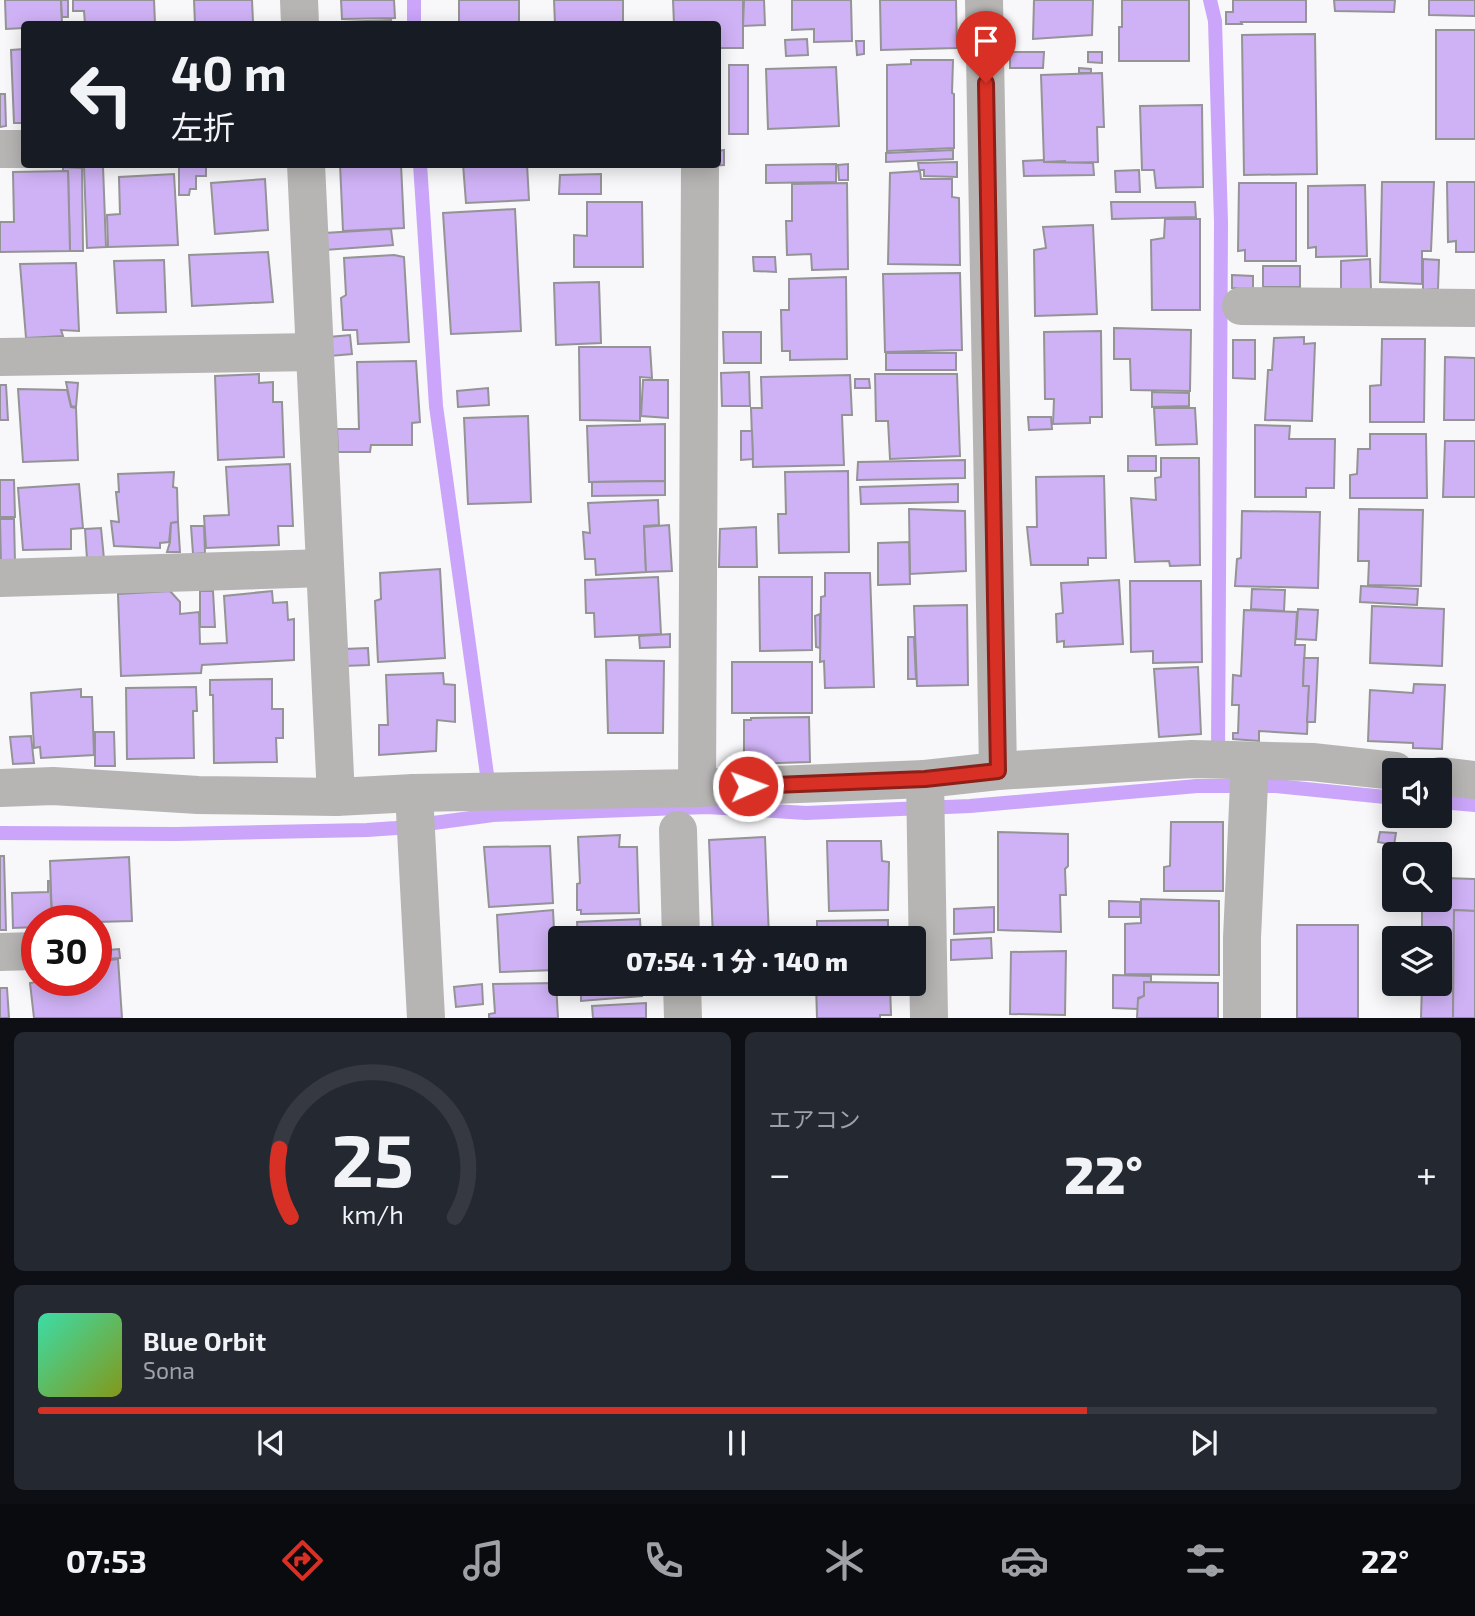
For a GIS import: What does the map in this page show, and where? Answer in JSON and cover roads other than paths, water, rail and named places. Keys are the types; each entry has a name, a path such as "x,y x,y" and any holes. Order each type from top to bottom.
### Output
{"street":[{"path":"299,0 300,21"},
{"path":"984,0 998,771"},
{"path":"0,149 21,149"},
{"path":"306,168 336,797"},
{"path":"697,788 700,168"},
{"path":"1241,306 1475,309"},
{"path":"0,358 315,352"},
{"path":"0,578 325,568"},
{"path":"0,788 53,786 198,795 336,797 415,815 487,792 697,788 925,798 998,771 1192,759 1237,770 1312,762 1382,770"},
{"path":"1237,770 1242,1017"},
{"path":"1452,777 1475,780"},
{"path":"925,798 929,1017"},
{"path":"415,815 426,1017"},
{"path":"678,830 681,926"},
{"path":"0,952 21,951"},
{"path":"682,996 683,1017"}],"waterway":[{"path":"414,0 414,21"},
{"path":"1210,0 1215,21 1221,222 1218,757"},
{"path":"420,168 436,406 489,789"},
{"path":"0,833 176,834 367,830 493,815 707,807 806,813 970,806 1197,786 1276,786 1382,797"},
{"path":"1452,803 1475,805"}]}
